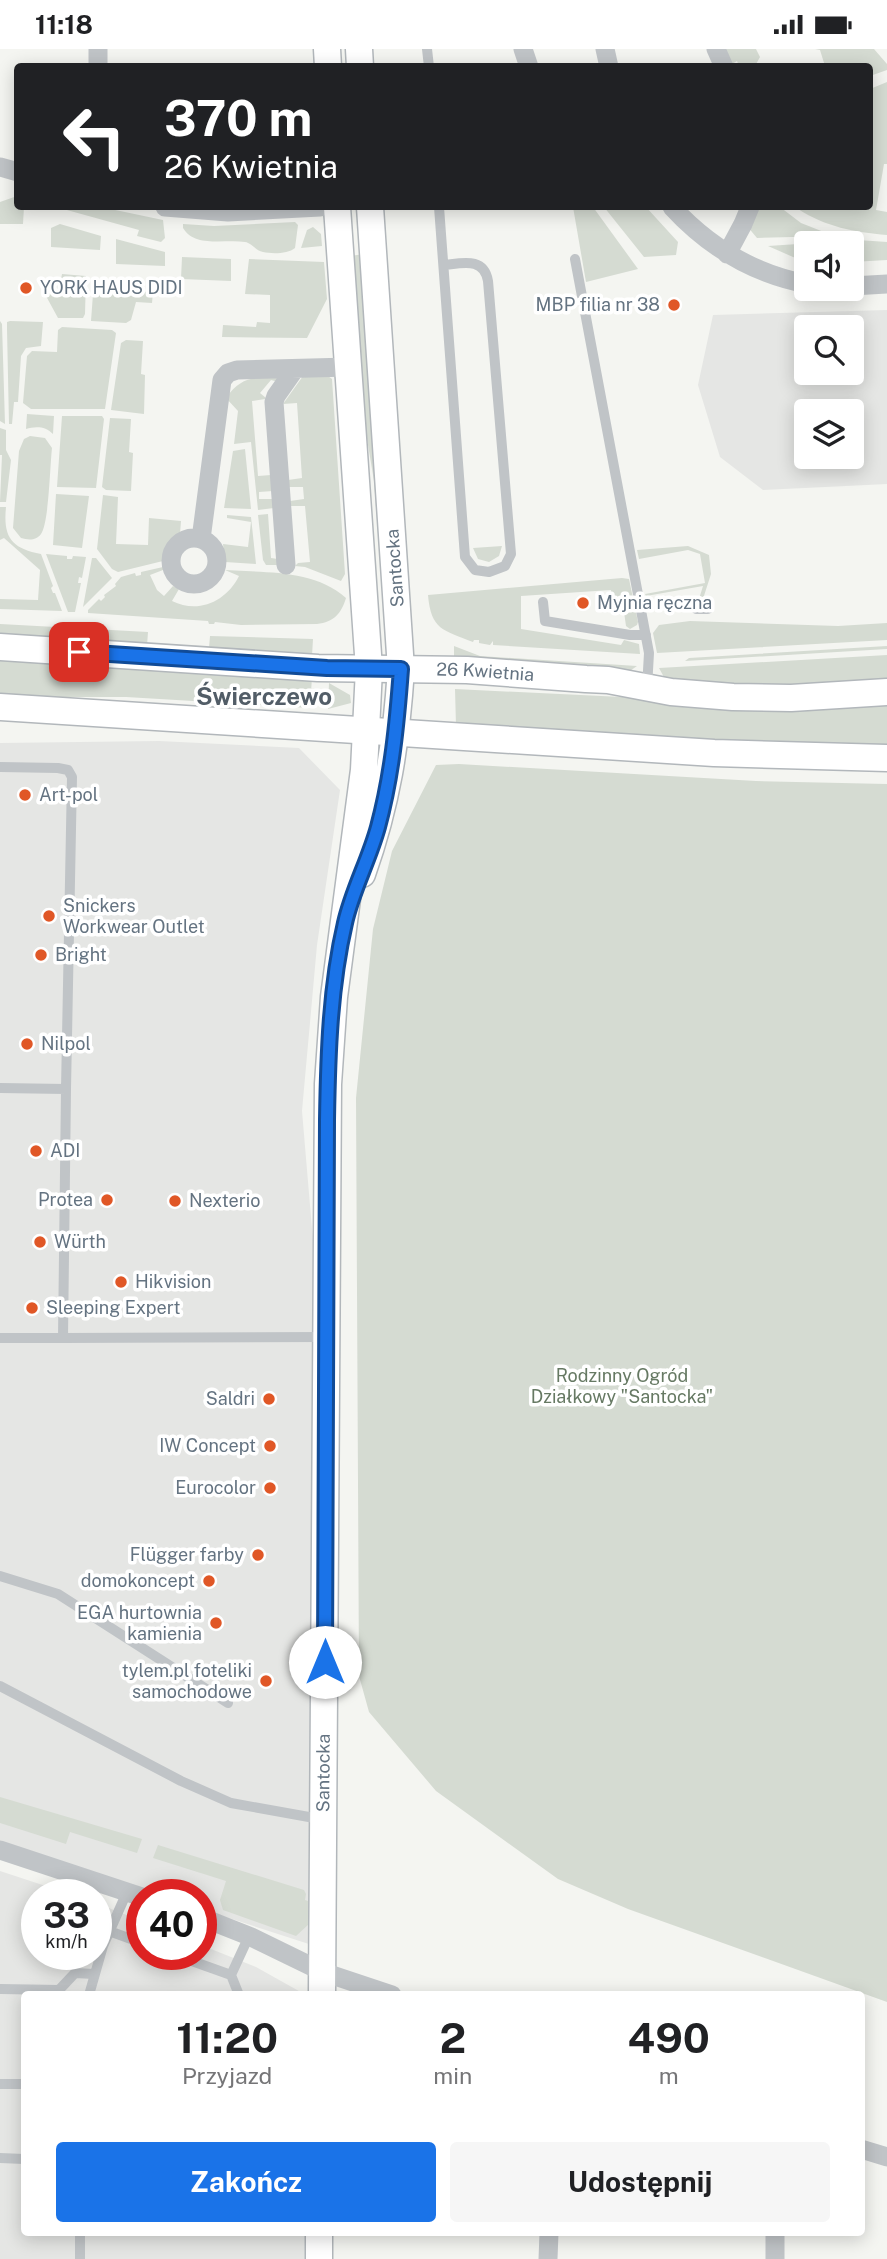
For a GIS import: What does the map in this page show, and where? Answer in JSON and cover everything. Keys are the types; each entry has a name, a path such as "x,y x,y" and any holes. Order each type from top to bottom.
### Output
{"street":[{"path":"203,210 265,210"},
{"name":"Santocka","path":"323,1983 328,1073 334,997 368,731 369,669 337,210"},
{"name":"Santocka","path":"345,922 378,827 397,732 401,669 370,210"},
{"path":"675,210 697,232 727,254 777,278 794,281"},
{"path":"727,254 749,210"},
{"path":"864,285 887,283"},
{"path":"201,538 222,380 228,373 237,370 349,367"},
{"path":"286,565 274,402 295,369"},
{"name":"26 Kwietnia","path":"0,646 369,669 467,670 594,679 694,695 771,698 887,692"},
{"path":"0,707 714,753 887,758"},
{"path":"0,1850 126,1891"},
{"path":"217,1923 249,1936 323,1983 369,1991"},
{"path":"865,2150 887,2157"},
{"path":"319,2236 319,2259"},
{"path":"548,2236 548,2259"},
{"path":"775,2236 775,2259"}],"lane":[{"path":"439,210 465,557 475,570 489,572 505,566 511,554 487,273 482,266 475,263 444,265"},
{"path":"575,259 650,657 647,688"},
{"path":"543,602 545,621 646,635"},
{"path":"696,609 708,609"},
{"path":"0,768 58,768 68,770 72,777 63,1338"},
{"path":"0,1088 66,1090"},
{"path":"0,1338 326,1337"},
{"path":"0,1576 58,1594 228,1703"},
{"path":"0,1686 181,1781 231,1803 325,1819"},
{"path":"112,1927 126,1906"},
{"path":"237,1991 231,1975 249,1936"},
{"path":"90,1991 95,1970"},
{"path":"217,1970 231,1975"},
{"path":"0,1989 59,1990 75,1973 94,1974"},
{"path":"0,2084 21,2084"},
{"path":"0,2158 21,2159"},
{"path":"79,2259 80,2236"}],"shaded area":[{"path":"887,310 887,484 763,490 720,457 698,385 713,315"},
{"path":"159,741 299,748 340,790 317,945 302,1111 320,1323 315,1946 217,1914 217,1879 126,1879 126,1884 0,1843 0,743"},
{"path":"0,1871 24,1879 21,1879 21,1970 112,1970 112,1909 126,1915 126,1970 217,1970 217,1951 256,1967 299,1991 21,1991 21,2236 307,2236 307,2259 0,2259"}],"green space":[{"path":"726,49 756,49 760,57 757,63 732,63"},
{"path":"815,49 874,49 887,64 887,70 873,75 873,63 824,63 820,50"},
{"path":"887,82 887,164 884,164 876,210 887,212 887,235 830,224 800,210 873,210 873,88"},
{"path":"14,197 14,210 24,210 23,224 0,224 0,202"},
{"path":"67,210 115,210 163,220 165,238 161,242 137,236 139,230"},
{"path":"574,210 595,210 638,269 586,282"},
{"path":"606,210 649,210 678,242 676,255 644,257"},
{"path":"756,210 784,210 801,223 821,231 794,231 794,237 757,238 747,226"},
{"path":"295,222 298,225 295,248 280,253 261,251 245,242 195,238 183,228 183,224 214,226"},
{"path":"60,224 101,236 100,250 51,247 51,228"},
{"path":"313,227 321,234 322,246 301,248 307,230"},
{"path":"116,239 165,252 165,266 116,264"},
{"path":"864,240 887,242 887,260 864,261"},
{"path":"794,244 794,257 793,257 768,246"},
{"path":"364,254 389,611 384,612 374,481 366,433 350,256"},
{"path":"182,257 231,259 231,281 181,279"},
{"path":"249,259 324,262 327,299 307,338 222,337 223,325 256,327 257,322 270,323 270,295 245,294"},
{"path":"62,274 86,276 83,318 58,318 46,296 47,279 61,279"},
{"path":"127,291 153,292 152,303 136,302 131,320 126,323 91,321 93,294 126,295"},
{"path":"0,321 2,324 5,424 0,421"},
{"path":"7,322 43,322 41,346 26,348 21,356 18,402 14,402 12,424 9,424 7,329"},
{"path":"62,327 112,330 116,333 105,409 31,409 23,403 27,356 32,351 57,352 58,330"},
{"path":"126,340 143,341 141,374 145,375 144,414 111,410 121,343"},
{"path":"279,375 278,382 271,380 260,393 265,399 252,401 258,476 271,475 273,491 259,492 259,499 273,499 274,508 258,510 251,442 234,444 238,411 226,398 243,382"},
{"path":"303,376 328,376 332,379 345,574 341,581 305,567 295,566 298,563 310,562 305,506 291,506 290,501 304,499 303,487 289,487 288,480 302,478 297,403 283,404"},
{"path":"27,414 54,416 53,434 40,427 26,429"},
{"path":"62,416 102,416 104,419 96,488 57,487"},
{"path":"110,418 131,419 131,491 106,490 102,487"},
{"path":"0,428 6,430 6,450 11,460 6,502 0,502"},
{"path":"30,436 45,438 52,448 44,528 34,539 21,538 13,528 19,451 24,439"},
{"path":"245,449 251,509 224,508 233,451"},
{"path":"56,494 89,496 82,548 53,545"},
{"path":"103,495 118,497 116,544 148,545 149,518 181,521 180,534 168,545 163,561 118,572 112,569 97,549"},
{"path":"0,507 6,507 6,526 11,539 22,548 41,554 53,586 51,588 62,611 0,609 0,599 38,600 40,570 4,538 0,540"},
{"path":"268,514 271,558 278,559 279,565 266,565 263,560 258,515"},
{"path":"227,515 251,517 256,564 225,562 223,544 248,547 251,522 227,518"},
{"path":"502,546 499,556 489,562 478,559 473,548"},
{"path":"688,546 709,555 711,574 702,602 699,599 703,586 646,596 645,594 705,583 700,554 688,550 639,559 637,550"},
{"path":"46,554 67,556 67,559 72,559 73,556 86,557 82,578 79,577 78,583 81,583 75,612 68,612"},
{"path":"92,558 96,558 112,578 83,607"},
{"path":"163,567 163,570 150,575 157,590 164,596 173,586 179,589 172,601 182,605 201,606 227,593 239,576 225,570 304,577 333,589 346,598 336,616 317,624 209,624 208,621 88,613 99,599 101,601 104,595 116,586 121,577 135,573 136,576 141,575 141,572"},
{"path":"629,579 638,622 630,629 626,626 624,612 613,612 611,590 521,596 521,629 621,645 624,640 639,644 640,654 493,645 493,641 490,645 479,643 479,640 473,642 440,627 432,615 428,595"},
{"path":"690,621 838,626 887,623 887,640 657,653 653,633 659,625"},
{"path":"0,624 148,632 147,646 0,637"},
{"path":"210,636 313,639 312,656 209,648"},
{"path":"454,646 480,656 637,666 627,673 454,659"},
{"path":"887,646 887,649 685,661 689,658"},
{"path":"887,655 887,682 764,688 665,679 659,668"},
{"path":"0,656 312,677 310,708 126,697 0,697"},
{"path":"329,683 350,695 351,703 328,709"},
{"path":"455,689 622,697 682,703 887,701 887,748 835,748 456,726"},
{"name":"Rodzinny Ogród Działkowy \"Santocka\"","path":"459,764 756,781 887,784 887,2002 865,1994 865,1991 856,1991 628,1909 558,1879 436,1791 369,1712 359,1676 356,1098 373,929 392,851 436,765"},
{"path":"0,1797 142,1839 137,1853 70,1832 66,1844 0,1823"},
{"path":"158,1845 304,1890 305,1900 308,1901 309,1924 296,1936 223,1910 220,1900 226,1881 153,1858"}],"place":[{"name":"YORK HAUS DIDI","path":"26,288"},
{"name":"MBP filia nr 38","path":"674,305"},
{"name":"Myjnia ręczna","path":"583,603"},
{"name":"Art-pol","path":"25,795"},
{"name":"Snickers Workwear Outlet","path":"49,916"},
{"name":"Bright","path":"41,955"},
{"name":"Nilpol","path":"27,1044"},
{"name":"ADI","path":"36,1151"},
{"name":"Protea","path":"107,1200"},
{"name":"Nexterio","path":"175,1201"},
{"name":"Würth","path":"40,1242"},
{"name":"Hikvision","path":"121,1282"},
{"name":"Sleeping Expert","path":"32,1308"},
{"name":"Saldri","path":"269,1399"},
{"name":"IW Concept","path":"270,1446"},
{"name":"Eurocolor","path":"270,1488"},
{"name":"Flügger farby","path":"258,1555"},
{"name":"domokoncept","path":"209,1581"},
{"name":"EGA hurtownia kamienia","path":"216,1623"},
{"name":"tylem.pl foteliki samochodowe","path":"266,1681"}],"district":[{"name":"Świerczewo","path":"264,697"}],"route":[{"path":"79,652 327,668 401,669 396,743 378,827 345,922 330,1039 327,1120 325,1662"}]}
